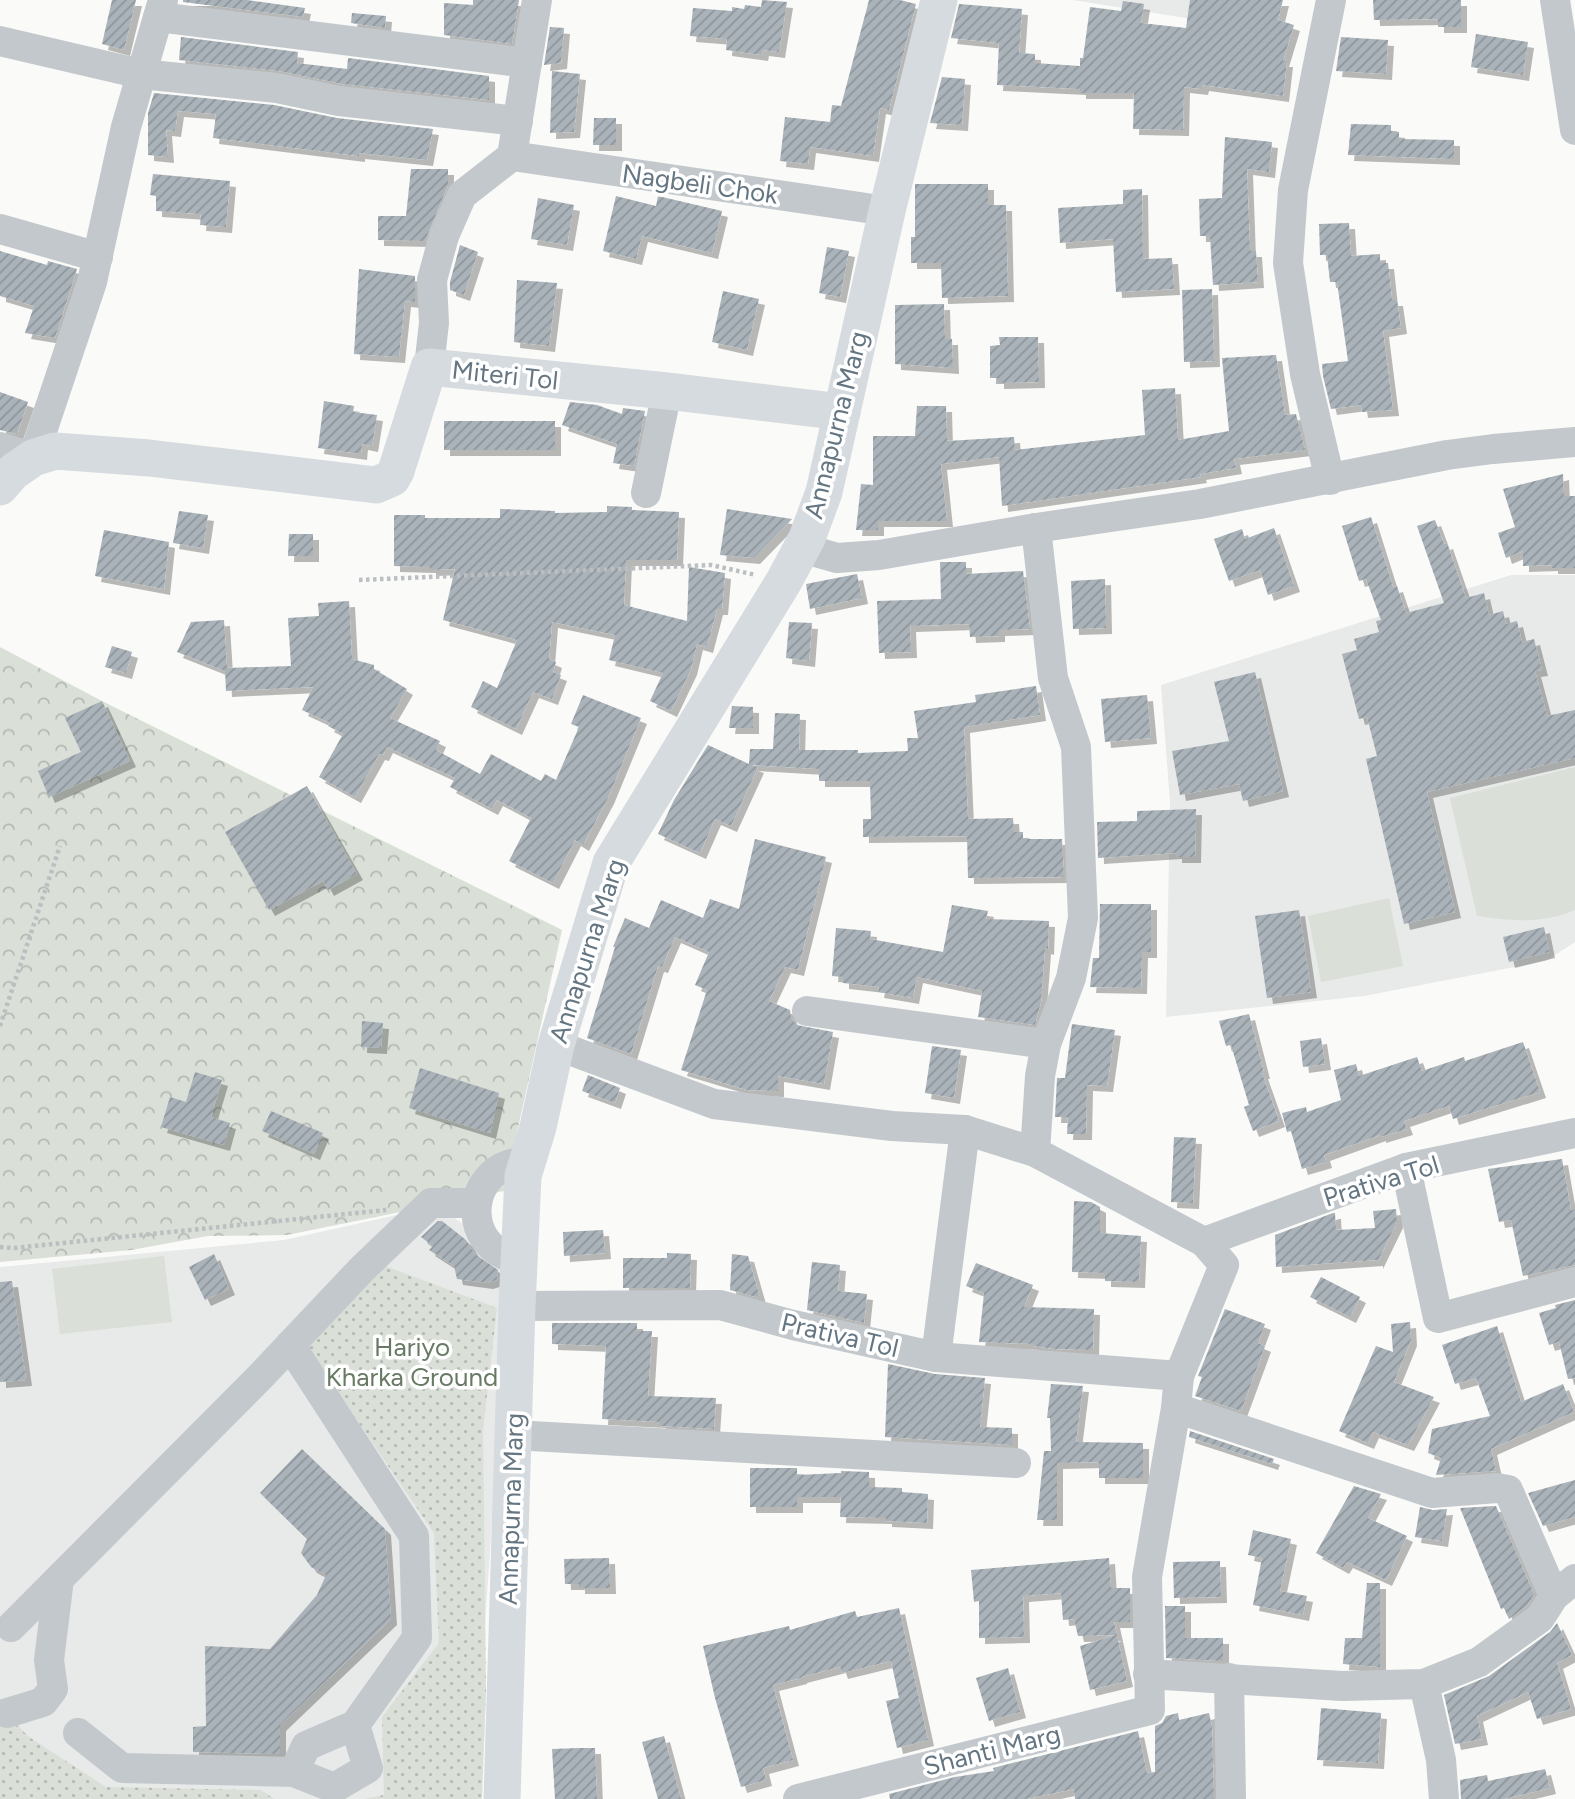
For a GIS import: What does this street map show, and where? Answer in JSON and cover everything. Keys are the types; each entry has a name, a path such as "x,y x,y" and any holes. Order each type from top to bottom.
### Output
{"main road":[{"name":"Annapurna Marg","path":"502,1799 523,1176 538,1126 556,1045 611,863 784,582 807,538 824,492 887,211 939,0"},
{"name":"Miteri Tol","path":"17,452 79,451 376,485 392,478 396,471 429,367 842,412"},
{"path":"0,488 13,472 17,452"}],"street":[{"path":"429,367 434,323 432,281 444,236 462,195 512,156 537,0"},
{"path":"1330,480 1305,374 1288,262 1293,190 1331,0"},
{"path":"1555,0 1575,130"},
{"path":"17,452 92,282 126,127 161,9 527,64"},
{"path":"0,41 141,74 277,88 339,101 518,121"},
{"name":"Nagbeli Chok","path":"512,156 887,211"},
{"path":"0,229 97,257"},
{"path":"646,494 667,391"},
{"path":"807,538 816,552 837,558 879,555 1035,528 1200,504 1447,455 1575,442"},
{"path":"1035,528 1054,678 1076,747 1083,918 1071,978 1046,1044 1040,1076 1035,1152"},
{"path":"807,1012 1046,1044"},
{"path":"556,1045 714,1104 892,1126 965,1130 1035,1152 1204,1242 1224,1265 1179,1376 1147,1577 1148,1674 1342,1686 1424,1684 1479,1662 1540,1618 1564,1588 1508,1490 1497,1488 1432,1493 1176,1408"},
{"name":"Prativa Tol","path":"517,1306 720,1305 793,1325 936,1357 965,1130"},
{"name":"Prativa Tol","path":"1204,1242 1406,1168 1575,1133"},
{"path":"520,1259 502,1254 484,1237 476,1214 476,1203 480,1191 495,1172 506,1166 527,1162"},
{"path":"1406,1168 1438,1318 1575,1282"},
{"path":"12,1627 430,1203 476,1203"},
{"path":"290,1345 414,1536 417,1638 355,1725 306,1746 294,1772"},
{"path":"936,1357 1179,1376"},
{"path":"513,1436 1016,1463"},
{"path":"6,1713 43,1702 53,1689 49,1660 59,1579"},
{"name":"Shanti Marg","path":"798,1799 1150,1710 1148,1674"},
{"path":"1229,1678 1231,1799"},
{"path":"1424,1684 1441,1760 1444,1799"},
{"path":"79,1732 122,1768 294,1772 334,1788 368,1768 355,1725"}],"path":[{"path":"359,580 711,565 784,582"},
{"path":"0,1026 60,846"},
{"path":"0,1247 14,1248 387,1210 430,1203"}],"shaded area":[{"path":"1073,0 1228,0 1223,24"},
{"path":"1511,575 1575,575 1575,942 1546,961 1364,996 1166,1017 1170,802 1161,685"},
{"path":"437,1206 511,1257 482,1665 482,1799 0,1799 0,1267 284,1240"}],"green space":[{"path":"0,647 102,701 562,930 504,1191 287,1235 208,1236 131,1250 0,1262"},
{"path":"1575,767 1575,910 1551,918 1526,920 1477,916 1450,798"},
{"path":"1389,898 1403,966 1321,982 1308,916"},
{"path":"164,1256 172,1322 60,1334 52,1269"},
{"name":"Hariyo Kharka Ground","path":"380,1264 497,1308 483,1430 486,1691 482,1799 365,1799 384,1795 382,1717 439,1643 434,1533 306,1346"},
{"path":"0,1708 29,1737 106,1787 261,1790 274,1799 0,1799"}],"building":[{"path":"112,0 136,0 124,50 102,44"},
{"path":"183,0 247,0 305,8 303,17"},
{"path":"473,0 519,0 512,44 444,35 444,3 473,5"},
{"path":"762,0 787,2 779,52 763,50 762,55 726,50 727,39 690,36 693,8 732,11 732,7 744,9 745,5 761,7"},
{"path":"869,0 900,0 916,4 889,110 880,108 873,156 810,147 808,164 780,161 785,117 830,122 832,105 841,106"},
{"path":"1190,0 1283,0 1278,20 1294,25 1283,61 1287,61 1283,96 1203,85 1202,89 1184,87 1183,130 1133,129 1134,93 1080,93 1080,89 997,85 999,43 951,38 959,4 1022,9 1019,53 1035,54 1035,63 1080,66 1090,7 1121,11 1123,1 1144,4 1141,23 1186,28"},
{"path":"1373,0 1461,0 1461,27 1438,27 1438,19 1374,20"},
{"path":"352,13 386,16 385,28 351,23"},
{"path":"550,27 564,28 561,63 544,65"},
{"path":"1476,34 1528,42 1523,75 1471,67"},
{"path":"181,37 298,52 297,63 347,69 348,58 489,76 489,100 342,84 279,71 179,60"},
{"path":"1341,37 1388,40 1386,74 1336,71"},
{"path":"552,71 580,74 574,132 550,133"},
{"path":"942,77 965,79 962,125 930,123"},
{"path":"154,93 274,105 337,118 433,129 427,160 359,153 359,156 213,138 216,114 178,111 175,131 166,130 168,157 148,155 148,113"},
{"path":"594,118 616,118 616,145 593,145"},
{"path":"1351,124 1391,125 1391,131 1399,132 1399,139 1454,140 1454,159 1348,155"},
{"path":"1225,137 1272,142 1269,172 1247,169 1250,251 1256,251 1258,282 1213,285 1210,236 1200,236 1199,199 1222,198"},
{"path":"411,169 448,169 448,185 425,241 378,240 378,216 406,216"},
{"path":"153,174 230,181 226,227 200,225 201,214 156,211 156,196 150,195"},
{"path":"915,184 988,184 988,205 1006,205 1008,296 942,298 941,263 911,263 911,237 915,237"},
{"path":"1142,189 1143,259 1172,258 1174,289 1116,292 1113,239 1060,243 1058,208 1123,204 1123,190"},
{"path":"616,196 656,206 658,196 722,211 712,253 642,236 636,259 603,251"},
{"path":"538,198 574,205 567,245 531,239"},
{"path":"1349,223 1351,256 1380,254 1380,263 1388,263 1392,300 1397,300 1401,328 1383,331 1393,410 1362,412 1361,405 1331,409 1323,376 1322,364 1348,361 1337,282 1330,282 1327,255 1320,255 1319,224"},
{"path":"460,245 478,252 464,295 450,290"},
{"path":"827,247 849,251 840,297 819,293"},
{"path":"0,251 47,265 48,261 77,269 55,338 25,333 34,306 0,296"},
{"path":"359,269 415,276 415,302 405,301 399,357 354,354"},
{"path":"517,280 557,283 549,346 514,342"},
{"path":"1212,289 1214,361 1184,362 1182,290"},
{"path":"723,291 759,299 747,350 712,342"},
{"path":"944,304 945,339 952,339 953,368 895,364 895,305"},
{"path":"999,337 1038,337 1039,382 998,383 998,378 990,378 990,346 1000,345"},
{"path":"1276,355 1285,415 1296,414 1305,450 1234,459 1236,468 1200,474 1201,477 1002,506 999,457 941,464 947,521 878,521 878,530 856,530 861,484 873,485 873,436 915,436 917,406 946,406 947,441 1014,437 1015,450 1145,435 1142,390 1175,388 1178,440 1229,431 1222,358"},
{"path":"0,392 28,402 17,434 0,430"},
{"path":"324,401 354,406 353,412 377,415 372,446 362,444 361,454 318,448"},
{"path":"570,402 597,405 622,414 623,408 645,411 634,466 613,463 617,444 562,425"},
{"path":"444,421 555,421 555,450 444,450"},
{"path":"1563,474 1564,496 1575,496 1575,568 1552,568 1552,565 1523,566 1523,551 1506,558 1498,533 1515,527 1503,489"},
{"path":"607,506 679,512 677,560 626,560 624,605 687,621 689,567 725,573 722,609 717,609 707,647 697,644 691,669 671,711 650,701 663,673 609,660 615,635 552,622 549,659 556,662 553,672 561,675 552,699 533,692 516,729 471,707 483,681 497,688 517,640 443,620 455,569 430,570 430,567 394,566 394,515 425,515 425,518 500,518 500,509 555,513 607,512"},
{"path":"727,509 792,519 754,558 720,555"},
{"path":"179,511 208,515 203,548 173,543"},
{"path":"1371,517 1393,587 1397,586 1406,613 1444,603 1417,526 1435,520 1444,544 1447,543 1466,598 1484,593 1489,615 1503,611 1506,624 1517,621 1522,642 1534,639 1542,670 1535,671 1547,716 1575,710 1575,758 1427,792 1455,912 1404,924 1366,759 1377,756 1367,717 1359,719 1342,654 1357,650 1354,639 1379,632 1376,621 1381,620 1366,579 1359,581 1342,526"},
{"path":"1274,528 1294,586 1268,595 1260,570 1229,581 1214,539 1242,529 1245,539"},
{"path":"104,530 169,542 164,589 95,576"},
{"path":"289,534 313,534 313,556 288,556"},
{"path":"940,562 966,562 966,574 1023,571 1030,629 999,630 999,636 970,637 969,624 910,626 911,652 879,653 877,601 941,599"},
{"path":"857,574 862,598 810,609 806,584"},
{"path":"1105,579 1106,628 1073,629 1071,581"},
{"path":"349,601 352,659 374,665 374,669 407,689 390,718 440,741 436,750 480,774 491,754 541,781 545,774 556,780 579,727 571,724 583,695 641,718 608,798 583,845 575,840 553,883 509,861 531,818 497,800 492,809 450,787 455,778 387,747 383,755 379,754 355,797 319,777 343,734 328,726 330,723 302,710 313,687 226,691 225,671 177,652 191,622 224,620 227,668 291,666 288,618 319,616 318,603"},
{"path":"789,622 812,623 809,661 786,658"},
{"path":"112,646 132,652 126,673 105,667"},
{"path":"1255,672 1283,791 1243,801 1239,784 1180,795 1172,751 1229,741 1214,682"},
{"path":"1036,686 1040,715 964,727 968,819 1013,818 1014,832 1023,832 1023,839 1062,839 1064,877 968,878 967,836 863,837 863,819 871,819 870,781 819,781 819,769 752,765 758,767 731,826 715,819 700,853 658,834 674,800 708,745 749,764 750,749 773,749 775,713 800,714 799,750 858,750 858,753 908,751 907,738 918,738 914,711 976,702 975,695"},
{"path":"1147,695 1151,738 1105,742 1101,699"},
{"path":"102,701 130,761 49,797 38,771 81,752 65,718"},
{"path":"732,706 753,707 753,728 729,728"},
{"path":"307,786 357,874 328,890 323,881 269,910 225,832"},
{"path":"1196,809 1195,857 1176,857 1176,853 1098,858 1097,822 1137,821 1137,811"},
{"path":"755,839 826,857 798,970 785,967 769,1001 790,1010 791,1018 797,1025 833,1032 824,1084 778,1076 778,1091 747,1090 681,1070 707,990 695,985 709,952 675,937 662,967 658,966 631,1054 587,1038 613,947 625,918 649,928 661,900 703,918 710,899 739,909"},
{"path":"1100,904 1151,904 1151,952 1142,952 1141,988 1090,987 1093,958 1099,958"},
{"path":"952,905 988,911 986,919 1049,921 1041,1002 1035,1025 978,1017 982,991 917,977 913,998 878,992 879,987 843,983 843,977 832,976 836,928 871,931 870,939 943,952"},
{"path":"1299,910 1311,992 1267,998 1255,916"},
{"path":"1544,927 1549,952 1509,962 1503,937"},
{"path":"1249,1014 1262,1073 1279,1121 1253,1131 1244,1107 1249,1105 1231,1045 1226,1046 1219,1021"},
{"path":"362,1021 383,1023 381,1048 361,1047"},
{"path":"1072,1024 1115,1030 1107,1086 1087,1085 1086,1134 1067,1134 1068,1117 1055,1117 1057,1078 1065,1078"},
{"path":"1321,1038 1325,1064 1303,1067 1300,1041"},
{"path":"1523,1042 1540,1092 1453,1119 1449,1106 1404,1121 1407,1129 1380,1135 1324,1155 1326,1162 1302,1169 1291,1131 1287,1132 1282,1113 1306,1107 1307,1112 1341,1100 1334,1070 1356,1064 1359,1076 1417,1057 1422,1071 1464,1057 1465,1061"},
{"path":"932,1046 961,1050 954,1098 925,1093"},
{"path":"420,1068 499,1093 490,1133 409,1108"},
{"path":"195,1072 222,1080 211,1117 230,1123 224,1145 161,1127 170,1097 186,1102"},
{"path":"588,1075 620,1088 615,1103 582,1091"},
{"path":"271,1111 323,1133 314,1154 262,1131"},
{"path":"1174,1137 1196,1138 1193,1203 1171,1202"},
{"path":"1562,1159 1571,1210 1575,1209 1575,1265 1523,1276 1511,1220 1499,1222 1488,1169"},
{"path":"1074,1201 1091,1202 1100,1207 1100,1233 1141,1236 1139,1282 1105,1281 1105,1273 1072,1272"},
{"path":"1396,1209 1397,1222 1377,1263 1377,1260 1276,1267 1275,1235 1333,1213 1336,1230 1375,1228 1373,1211"},
{"path":"438,1221 442,1221 466,1240 475,1254 498,1270 497,1280 487,1283 457,1279 454,1266 429,1250 433,1246 421,1237"},
{"path":"603,1230 605,1253 564,1256 563,1232"},
{"path":"667,1253 691,1254 690,1288 623,1288 623,1258 667,1258"},
{"path":"214,1254 229,1289 205,1300 189,1267"},
{"path":"732,1254 748,1256 760,1298 730,1290"},
{"path":"812,1262 840,1265 838,1291 867,1294 864,1323 807,1310"},
{"path":"976,1263 1033,1285 1024,1307 1094,1309 1093,1350 979,1342 984,1293 966,1286"},
{"path":"1321,1277 1360,1297 1350,1317 1310,1297"},
{"path":"12,1281 26,1380 0,1382 0,1282"},
{"path":"1575,1300 1575,1378 1568,1379 1559,1342 1549,1345 1539,1313"},
{"path":"1225,1309 1265,1324 1258,1343 1265,1346 1241,1411 1195,1396 1202,1377 1198,1376"},
{"path":"1410,1322 1411,1340 1394,1382 1434,1397 1408,1445 1373,1432 1368,1443 1339,1431 1376,1346 1393,1352 1391,1324"},
{"path":"552,1323 637,1323 637,1331 652,1331 648,1396 716,1398 714,1429 660,1426 660,1422 602,1419 606,1346 552,1344"},
{"path":"1497,1326 1521,1402 1563,1384 1574,1412 1491,1449 1496,1471 1436,1475 1441,1458 1428,1453 1432,1429 1490,1416 1476,1378 1455,1384 1442,1345"},
{"path":"888,1364 935,1374 985,1378 980,1427 1012,1428 1012,1445 885,1437"},
{"path":"1051,1384 1083,1386 1076,1442 1143,1443 1143,1478 1099,1478 1099,1462 1057,1463 1057,1520 1037,1520 1044,1451 1051,1451 1050,1418 1047,1418"},
{"path":"1190,1431 1274,1459 1272,1464 1189,1437"},
{"path":"302,1449 385,1529 391,1619 280,1725 280,1754 193,1752 193,1727 206,1726 205,1646 270,1649 317,1595 326,1575 311,1567 301,1553 307,1539 260,1493"},
{"path":"750,1468 797,1468 797,1475 841,1471 869,1472 869,1487 902,1488 902,1492 928,1494 927,1523 886,1521 886,1518 840,1517 841,1497 797,1497 797,1507 750,1507"},
{"path":"1575,1480 1575,1517 1543,1526 1528,1493"},
{"path":"1354,1486 1381,1494 1368,1518 1407,1536 1386,1580 1347,1562 1343,1568 1316,1553"},
{"path":"1496,1506 1534,1594 1527,1606 1509,1619 1504,1608 1501,1609 1460,1508"},
{"path":"1420,1507 1447,1509 1442,1541 1415,1537"},
{"path":"1253,1530 1291,1539 1280,1591 1307,1596 1303,1615 1253,1605 1262,1558 1248,1555"},
{"path":"609,1558 610,1588 579,1588 579,1584 565,1584 564,1559"},
{"path":"1109,1558 1111,1588 1130,1588 1130,1622 1114,1622 1127,1681 1090,1690 1080,1646 1116,1635 1078,1636 1074,1619 1063,1620 1061,1593 1023,1596 1024,1637 979,1638 979,1601 974,1602 971,1570"},
{"path":"1220,1561 1221,1597 1174,1598 1173,1562"},
{"path":"1367,1583 1380,1583 1380,1667 1343,1664 1345,1638 1362,1638"},
{"path":"1165,1606 1185,1606 1185,1638 1223,1638 1223,1661 1166,1658"},
{"path":"899,1608 928,1740 897,1748 886,1701 899,1698 891,1661 842,1673 840,1667 773,1685 793,1760 763,1768 766,1780 741,1787 703,1646 789,1626 790,1630 855,1611 857,1617"},
{"path":"1557,1623 1572,1655 1557,1663 1571,1709 1537,1719 1528,1692 1477,1716 1482,1739 1455,1744 1444,1695 1489,1676 1550,1632"},
{"path":"1008,1668 1020,1712 989,1721 976,1678"},
{"path":"1321,1708 1381,1713 1378,1763 1317,1760"},
{"path":"1178,1713 1179,1720 1209,1713 1212,1727 1214,1799 1075,1799 1074,1789 1026,1799 890,1799 889,1794 955,1777 994,1771 993,1768 1138,1731 1147,1773 1155,1772 1155,1726 1162,1723 1166,1716"},
{"path":"664,1736 681,1799 658,1799 642,1742"},
{"path":"595,1748 597,1799 555,1799 552,1749"},
{"path":"1545,1769 1550,1788 1504,1799 1461,1799 1460,1780 1487,1775 1488,1781"}]}
